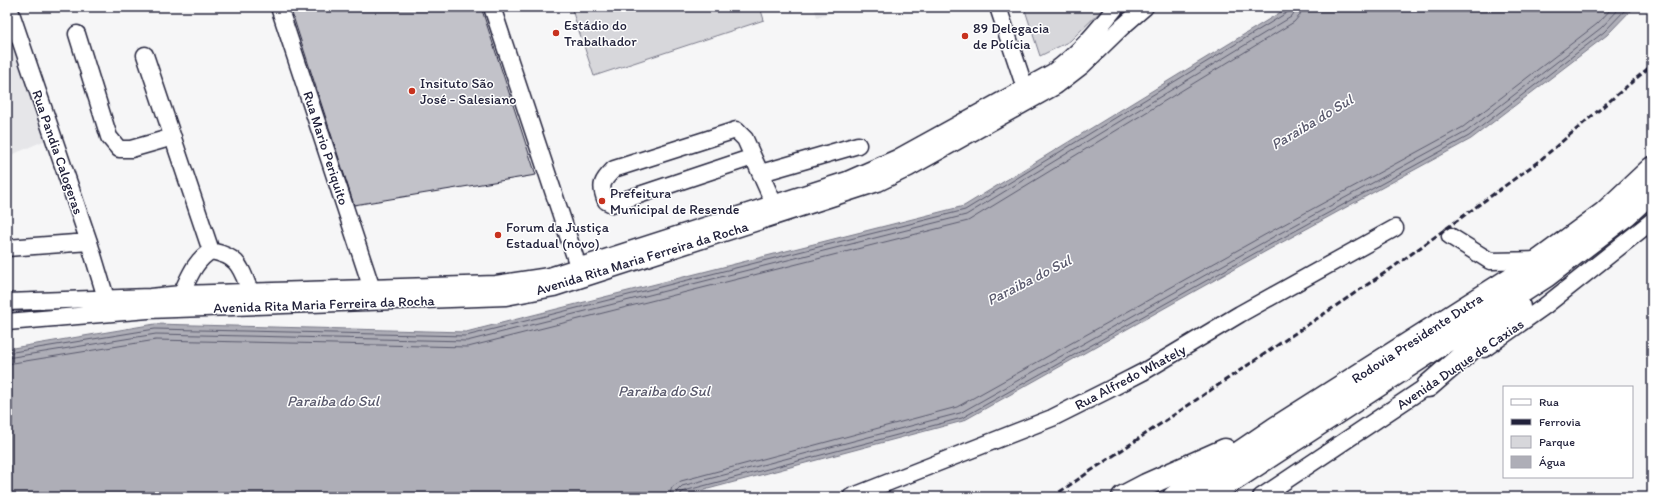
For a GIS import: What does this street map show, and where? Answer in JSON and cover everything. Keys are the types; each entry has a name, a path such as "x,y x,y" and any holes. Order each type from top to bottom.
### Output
{"highway":[{"name":"Rodovia Presidente Dutra","path":"1174,497 1274,429 1540,260 1604,213 1652,168"},
{"name":"Rodovia Presidente Dutra","path":"1207,497 1546,276 1627,214 1652,191"},
{"path":"1428,386 1627,214"},
{"path":"1124,497 1146,485 1274,429"}],"street":[{"name":"Rua Pandia Calogeras","path":"9,7 89,242 106,306"},
{"name":"Rua Mario Periquito","path":"279,7 372,289"},
{"path":"492,7 579,273"},
{"path":"998,7 1025,88"},
{"name":"Avenida Rita Maria Ferreira da Rocha","path":"7,302 106,306 148,310 506,297 554,288 579,273 774,204 847,180 897,158 1053,72 1073,57 1116,7"},
{"name":"Avenida Rita Maria Ferreira da Rocha","path":"7,322 106,306 150,297 181,294 251,293 496,284 579,273 878,183 909,168 1056,86 1082,66 1145,7"},
{"path":"77,34 109,137 118,149 131,149 173,138"},
{"path":"145,55 211,251"},
{"path":"753,158 612,204 606,201 601,190 604,179 614,169 736,130 745,139 774,204"},
{"path":"761,173 858,145"},
{"name":"Avenida Duque de Caxias","path":"1261,497 1485,349 1545,306 1652,221"},
{"name":"Rua Alfredo Whately","path":"851,497 1052,418 1143,372 1240,314 1395,228"},
{"path":"1450,236 1490,261 1540,260"},
{"path":"7,248 89,242"},
{"path":"181,294 196,264 205,254 211,251 226,254 240,266 251,293"}],"shaded area":[{"path":"814,7 847,7 817,17"},
{"path":"7,15 48,139 7,157"}],"green space":[{"path":"571,7 760,7 764,20 594,76"},
{"path":"1024,7 1105,7 1070,41 1040,56"}],"water":[{"name":"Paraiba do Sul","path":"1289,7 1634,7 1607,35 1471,139 1277,245 963,421 678,497 7,497 7,349 155,324 466,332 964,206"}],"building":[{"name":"Insituto São José - Salesiano","path":"290,7 481,7 536,175 354,205"}],"railway":[{"path":"1052,497 1392,268 1539,161 1652,65"}],"place":[{"name":"Estádio do Trabalhador","path":"556,33"},
{"name":"89 Delegacia de Polícia","path":"965,36"},
{"name":"Insituto São José - Salesiano","path":"412,91"},
{"name":"Prefeitura Municipal de Resende","path":"602,201"},
{"name":"Forum da Justiça Estadual (novo)","path":"498,235"}]}
